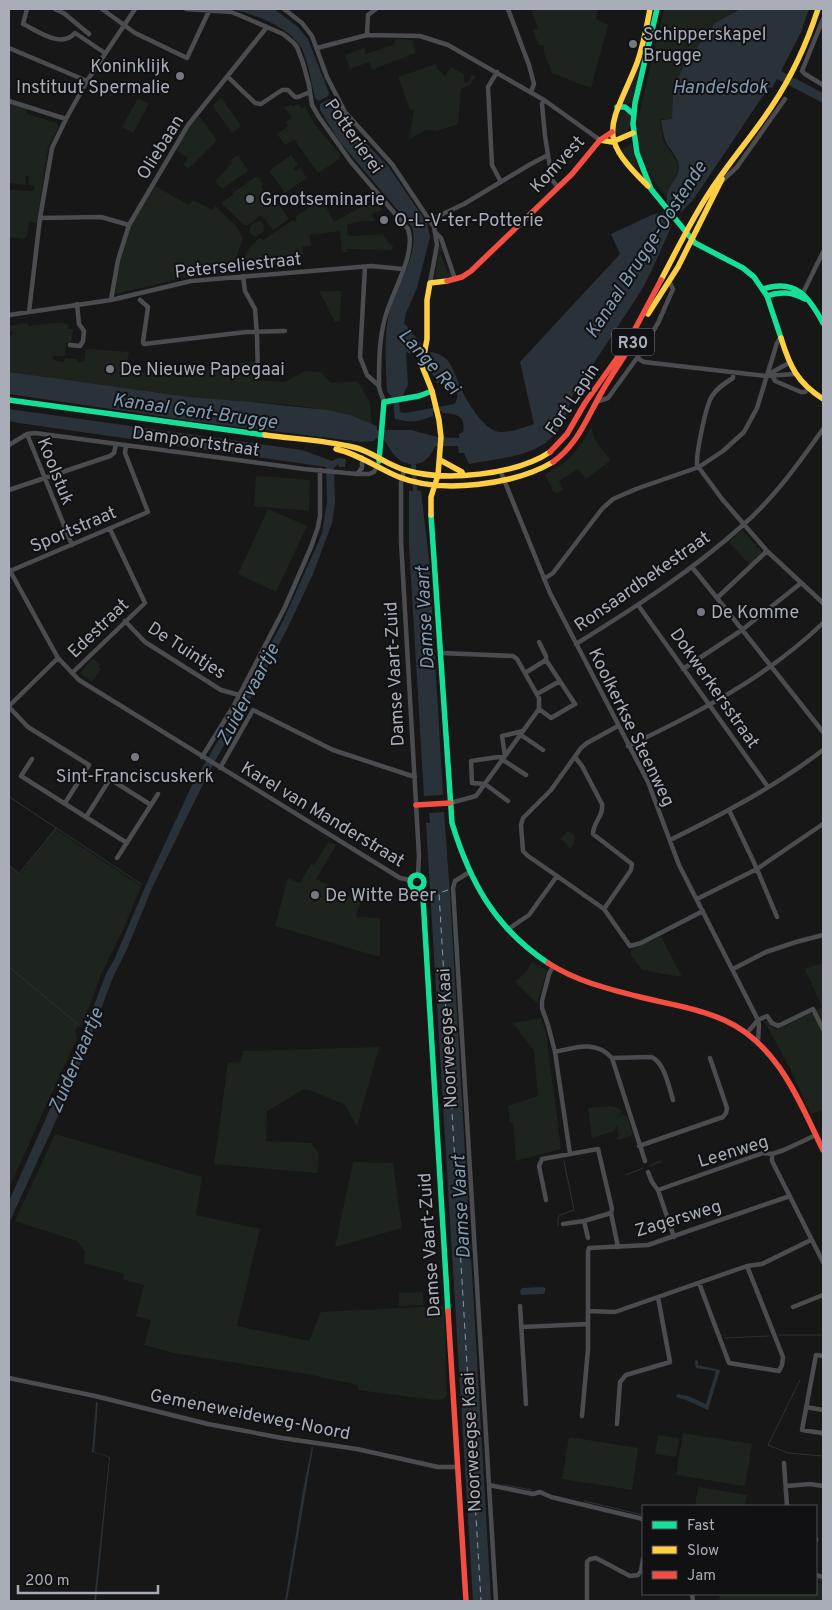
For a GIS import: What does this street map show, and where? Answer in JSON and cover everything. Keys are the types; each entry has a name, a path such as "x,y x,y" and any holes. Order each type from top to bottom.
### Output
{"main road":[{"name":"Komvest","path":"650,9 648,39 612,122 612,132 617,150 626,164 660,199 692,240"},
{"name":"Komvest","path":"651,189 640,162 633,133 634,114 648,39 657,9"},
{"name":"R30","path":"686,232 725,169 780,91 805,43 818,9"},
{"path":"618,107 625,108 634,114"},
{"path":"600,140 612,132"},
{"path":"614,142 633,133"},
{"name":"Komvest","path":"430,282 445,282 471,271 580,165 600,140 604,143 614,142"},
{"name":"R30","path":"692,240 725,169"},
{"name":"Fort Lapin","path":"438,475 463,475 500,470 532,462 544,457 558,446 566,437 584,405 616,361 686,232"},
{"path":"692,240 743,268 754,277 767,296 789,363 795,374 808,389 823,399"},
{"name":"Fort Lapin","path":"434,484 470,484 503,479 541,469 560,457 578,436 596,402 632,345 692,240"},
{"path":"430,282 427,300 426,341 422,366 437,409 441,437 438,475 431,497 431,511 450,803 456,838 468,873 482,899 507,930 523,945 553,966 592,984 713,1015 732,1023 758,1041 783,1068 823,1150"},
{"path":"763,289 770,286 793,288 810,303 823,322"},
{"path":"767,296 782,292 802,295"},
{"path":"384,402 419,396 432,391"},
{"name":"R30","path":"9,400 350,446 361,448 380,456 411,472 438,475"},
{"name":"Potterierei","path":"378,465 384,402"},
{"name":"R30","path":"9,404 223,435 344,450 362,456 402,478 434,484"},
{"path":"440,460 462,472 463,475"},
{"path":"416,805 450,803"},
{"path":"418,875 423,881 422,886 418,888 412,887 410,880 413,876 418,875"},
{"name":"Damse Vaart-Zuid","path":"418,888 423,898 466,1601"}],"street":[{"path":"27,9 23,24 60,40 71,38 75,33 105,53"},
{"path":"55,9 65,14 89,34"},
{"path":"102,9 135,34 186,58 209,11"},
{"path":"29,312 40,218 52,148 87,81 135,9"},
{"name":"Potterierei","path":"186,9 231,12 266,29 288,37 297,46 303,62 314,108 331,136 387,206 408,229 410,241 403,269 384,319 380,346 378,385 384,402"},
{"path":"284,9 307,28 314,38 327,77 345,112 392,164 430,220 436,233 441,238 455,279"},
{"path":"367,35 368,15 376,9"},
{"path":"508,9 531,73 534,84 531,92"},
{"path":"823,19 802,71 823,85"},
{"name":"Oliebaan","path":"111,300 118,260 129,225 188,125 266,29"},
{"path":"317,48 367,35 413,36 434,39 531,92 600,140"},
{"path":"9,48 87,81"},
{"path":"497,72 488,87 492,165 501,182"},
{"path":"228,77 258,104 261,104 282,90 288,90 295,97 310,92"},
{"path":"720,183 732,173 785,98"},
{"path":"544,100 542,104 552,180 558,187"},
{"path":"9,101 66,119"},
{"path":"430,220 464,204 548,155"},
{"path":"725,169 732,173"},
{"path":"40,218 101,217 129,225"},
{"path":"430,282 437,246 436,233"},
{"path":"802,295 823,255"},
{"path":"365,267 360,357 367,376 378,385"},
{"name":"Peterseliestraat","path":"9,315 111,300 191,281 365,267 403,269"},
{"path":"243,276 244,291 255,309 258,377"},
{"name":"Fort Lapin","path":"637,358 658,324 673,288 669,281"},
{"path":"140,300 148,307 143,343 162,343 256,331 285,331"},
{"path":"70,345 79,346 83,341 84,331 79,324 77,304"},
{"path":"544,579 553,573 602,509 613,499 636,488 699,467 723,452 744,432 757,408 769,376 777,344 781,338"},
{"path":"596,402 608,398 637,358 644,362 733,373 769,376 795,374"},
{"path":"769,376 789,363"},
{"path":"733,373 733,378 718,388 711,397 697,461 699,467 767,552 823,603"},
{"path":"769,376 775,381 801,392 805,392 808,389"},
{"name":"Ronsaardbekestraat","path":"576,644 638,605 692,567 744,525 772,495 823,429"},
{"path":"9,445 27,434"},
{"name":"Dampoortstraat","path":"27,434 42,434 357,474 374,472 378,465"},
{"name":"Koolstuk","path":"27,434 72,545"},
{"path":"9,490 110,456 114,453 116,444"},
{"name":"Sportstraat","path":"9,570 148,512 125,453 126,445"},
{"path":"357,474 363,465 362,456"},
{"path":"202,757 239,695 285,607 316,535 320,516 323,470"},
{"name":"Koolkerkse Steenweg","path":"500,470 544,579 648,782 679,865 758,1020 758,1041"},
{"name":"Damse Vaart-Zuid","path":"411,472 402,478 400,502 419,856 418,875"},
{"name":"Edestraat","path":"72,673 144,603 110,528"},
{"path":"717,598 767,552"},
{"path":"692,567 823,732"},
{"name":"Karel van Manderstraat","path":"9,570 58,658 72,673 91,688 400,878 410,880"},
{"path":"683,669 742,630 801,583"},
{"name":"Dokwerkersstraat","path":"638,605 768,788"},
{"name":"De Tuintjes","path":"125,621 145,642 221,690 239,695"},
{"path":"628,746 710,706 771,666 823,623"},
{"path":"539,642 546,660 575,704 551,718 539,709"},
{"path":"441,653 513,656 517,659 540,700 539,709 474,798 450,803"},
{"path":"58,658 9,707 28,727 89,765 65,803"},
{"path":"524,673 546,660"},
{"path":"537,694 560,681"},
{"path":"218,767 253,710 333,750 415,777"},
{"path":"618,726 587,743 551,790 523,818 521,825 523,851 604,909 628,944 634,946 703,911"},
{"path":"504,758 502,736 522,733 543,750"},
{"path":"670,840 768,788 823,750"},
{"path":"575,757 582,766 602,804 603,810 593,829 593,834 632,864 631,870 604,909"},
{"path":"508,801 485,784 472,783 471,761 504,758 526,775"},
{"path":"32,759 21,776 127,843"},
{"path":"86,817 110,779 151,805"},
{"path":"117,858 158,794"},
{"path":"729,810 757,868 777,917"},
{"path":"697,899 757,868 823,824"},
{"name":"Noorweegse Kaai","path":"468,873 455,881 453,888 496,1601"},
{"path":"507,930 529,915 557,876"},
{"path":"733,969 766,952 823,935"},
{"path":"553,966 549,974 542,1008 555,1052 570,1154"},
{"path":"747,1033 758,1020 767,1016 772,1023 778,1026 813,1009 823,1029"},
{"path":"555,1052 582,1046 596,1047 606,1051 612,1058 645,1162"},
{"path":"612,1058 656,1058 673,1100"},
{"path":"639,1146 723,1117 727,1108 710,1058"},
{"name":"Leenweg","path":"658,1190 763,1153 769,1152 772,1154 816,1135"},
{"path":"546,1200 539,1166 540,1161 595,1148 600,1150 618,1247"},
{"path":"772,1154 772,1160 823,1262"},
{"path":"648,1172 658,1190 674,1237"},
{"name":"Zagersweg","path":"582,1416 587,1369 589,1248 644,1246 790,1196"},
{"path":"564,1224 584,1221 611,1213"},
{"path":"584,1221 588,1238"},
{"path":"588,1311 616,1312 747,1266 762,1264 811,1240"},
{"path":"699,1283 729,1364 779,1371 783,1357 747,1266"},
{"path":"793,1307 823,1295"},
{"path":"617,1424 620,1382 626,1375 670,1362 658,1297"},
{"path":"520,1306 526,1404"},
{"path":"522,1328 588,1324"},
{"path":"823,1356 816,1355 802,1430 823,1432"},
{"name":"Gemeneweideweg-Noord","path":"9,1378 95,1396 216,1426 357,1449 438,1467 457,1467"},
{"path":"806,1407 823,1410"},
{"path":"784,1463 787,1505"},
{"path":"786,1486 810,1484 823,1486"},
{"path":"489,1485 533,1494 540,1492 551,1497 642,1519"},
{"path":"587,1601 587,1562 590,1559 596,1558 630,1576 638,1575 642,1571"}],"shaded area":[{"path":"531,9 598,9 596,19 608,25 591,88 552,73 544,52 544,45 539,45 533,30 538,28"},
{"path":"664,9 738,9 715,23 684,65 673,91 672,119 660,119 663,140 679,165 668,191 667,199 655,183 642,159 637,123"},
{"path":"395,39 413,40 415,53 372,70 369,62 350,69 345,55 364,48 366,54 395,44"},
{"path":"645,47 632,102 627,105 624,99"},
{"path":"436,64 437,68 445,76 451,67 464,74 464,82 468,83 472,75 476,76 470,85 461,89 458,124 436,131 424,131 409,139 414,110 410,109 398,77"},
{"path":"221,97 241,126 232,133 213,106"},
{"path":"138,98 149,104 133,133 122,127"},
{"path":"9,103 27,109 27,114 57,123 59,126 48,147 37,223 29,221 27,236 24,239 9,237 9,190 34,191 35,186 28,185 30,176 25,176 26,185 9,183"},
{"path":"291,104 293,106 298,104 302,109 305,106 316,126 341,155 339,159 318,173 294,139 285,145 277,134 288,126 286,122 292,117 284,108"},
{"path":"623,111 629,115 630,124 625,135 620,136 616,132 616,118"},
{"path":"199,116 217,140 188,169 183,165 188,158 176,150 189,127"},
{"path":"632,144 638,171 627,160 621,150"},
{"path":"238,155 248,171 222,189 215,181 233,162 231,160"},
{"path":"291,155 298,165 294,170 296,171 300,168 307,178 285,193 269,171"},
{"path":"255,177 258,177 263,184 261,187 267,195 270,193 289,219 273,230 261,215 248,225 244,225 222,204 233,193"},
{"path":"155,186 189,205 193,200 212,210 215,206 236,226 243,238 236,258 235,272 191,276 115,293 120,262 130,227"},
{"path":"322,199 334,222 363,206 374,204 376,207 379,206 382,210 373,213 372,216 375,221 357,222 347,225 348,235 383,234 393,246 392,250 347,249 347,252 342,252 340,231 310,235 311,246 302,247 303,254 284,257 285,264 253,267 253,270 242,271 245,256 249,248 256,241 260,238 263,240 293,220 295,222 297,220 295,217"},
{"path":"259,221 263,223 264,231 256,237 249,231 251,225"},
{"path":"440,244 444,251 440,252 447,272 451,271 453,276 442,279 435,277"},
{"path":"319,291 341,291 340,321 335,322"},
{"path":"64,322 69,324 68,329 73,329 71,343 66,343 65,356 52,356 54,360 64,362 65,358 84,362 86,349 129,352 127,361 130,369 164,376 180,366 188,365 197,370 256,361 255,380 285,382 305,371 321,372 331,383 357,381 370,402 372,424 351,416 305,407 166,396 9,372 9,337 13,333 9,326 27,323 29,326"},
{"path":"592,427 596,440 611,460 586,479 578,469 559,481 563,490 557,493 553,491 545,474 567,460"},
{"path":"256,476 310,480 309,511 254,506"},
{"path":"268,509 307,526 276,592 238,574"},
{"path":"742,530 763,553 750,565 729,542"},
{"path":"93,658 100,665 98,667 101,669 92,682 80,673"},
{"path":"55,829 141,886 122,932 102,972 82,1026 79,1024 75,1031 77,1038 9,1188 9,866 20,875"},
{"path":"568,831 575,836 573,845 569,849 567,844 560,839"},
{"name":"De Witte Beer","path":"329,841 336,845 316,879 361,902 356,914 357,917 380,918 380,957 275,926 288,878 300,883 311,864 314,865"},
{"path":"661,936 682,977 642,970 631,955 631,950"},
{"path":"532,962 547,970 537,1003 515,982 525,973"},
{"path":"823,963 823,1110 811,1114 765,1022 767,1020 776,1030 822,1007 805,969"},
{"path":"541,1018 546,1033 561,1149 516,1161 513,1123 510,1123 508,1106 538,1096 534,1051 513,1023"},
{"path":"379,1047 357,1126 345,1105 304,1089 267,1111 266,1141 311,1143 319,1154 317,1173 214,1164 228,1063 240,1062 243,1051"},
{"path":"611,1106 618,1108 622,1112 616,1120 622,1114 627,1116 633,1135 618,1140 617,1125 614,1131 592,1138 588,1108"},
{"path":"55,1134 202,1177 196,1215 260,1229 237,1326 309,1341 321,1312 444,1306 447,1395 444,1399 434,1400 358,1390 358,1385 307,1374 174,1353 144,1345 151,1320 136,1316 144,1285 123,1279 124,1274 84,1263 85,1251 77,1241 15,1221"},
{"path":"353,1162 393,1163 402,1228 335,1247"},
{"path":"423,1292 423,1305 399,1306 399,1293"},
{"path":"683,1433 752,1444 745,1486 676,1475"},
{"path":"658,1435 679,1438 676,1457 655,1454"},
{"path":"569,1437 638,1448 632,1490 562,1479"},
{"path":"698,1487 747,1495 745,1505 695,1505"},
{"path":"817,1582 823,1584 823,1601 719,1601 720,1595 817,1595"}],"water":[{"path":"228,9 274,9 297,26 308,39 329,93 328,96 319,101 315,98 302,49 289,34 280,27 259,17"},
{"path":"740,9 809,9 801,32 781,71 823,93 823,103 777,79 772,88 769,87 693,200 681,212 674,212 669,219 672,225 641,291 571,398 565,417 557,432 547,442 519,454 469,464 464,453 459,453 458,446 436,446 425,460 416,464 417,490 421,491 429,559 443,795 424,796 409,545 409,491 413,491 411,464 398,459 384,440 376,438 374,441 362,442 199,422 9,394 9,372 188,397 327,410 350,415 377,426 377,430 411,430 437,437 459,438 459,434 463,432 464,426 459,416 456,415 442,413 442,411 433,412 433,416 419,421 395,419 393,399 387,391 386,336 391,307 413,249 412,227 339,141 320,110 320,104 332,99 345,121 388,166 427,223 430,237 417,288 406,313 404,323 421,344 419,347 428,356 431,352 443,356 447,360 453,369 462,392 476,414 488,426 494,430 504,432 534,424 520,362 620,254 611,234 654,214 663,213 668,205 667,193 678,173 679,165 665,140 661,120 672,119 673,90 684,65 715,23","holes":["414,351 427,363 437,383 453,386 458,396 455,404 405,413 400,412 399,403 408,385 406,352 411,354"]},
{"name":"Zuidervaartje","path":"9,409 302,450 332,461 338,458 346,459 345,467 339,467 338,464 334,468 335,503 332,523 313,574 251,698 211,768 152,888 127,949 113,977 82,1060 9,1223 9,1201 80,1042 106,974 192,785 235,712 283,621 322,533 327,502 326,467 19,423 9,421"},
{"name":"Damse Vaart","path":"444,812 491,1601 473,1601 426,823 430,823 429,813"},
{"path":"543,1287 545,1292 543,1294 521,1295 520,1291 522,1288"},
{"path":"698,1360 698,1365 720,1370 708,1410 676,1397 677,1394 688,1396 706,1404 716,1371 696,1368 695,1361"},
{"path":"96,1402 98,1403 94,1452 110,1457 96,1601 94,1601 109,1459 92,1452"},
{"path":"312,1446 287,1601 285,1601 303,1490"}],"waterway":[{"path":"11,798 141,884"},
{"path":"9,865 19,874 56,828"},
{"name":"Zuidervaartje","path":"9,967 80,1026"},
{"path":"558,1226 560,1215 574,1210 564,1161"},
{"path":"650,1166 661,1161"},
{"path":"626,1175 643,1168"},
{"path":"779,1335 823,1335"},
{"path":"725,1338 769,1336"},
{"path":"800,1380 768,1445 788,1453 823,1456"},
{"path":"505,1485 532,1490"},
{"path":"584,1501 642,1515"},
{"path":"817,1579 823,1581"}],"ferry route":[{"path":"448,890 439,893 481,1601"}],"traffic: fast":[{"path":"657,9 635,103 633,124 637,153 651,189 695,243 743,268 754,277 767,296 781,338"},
{"path":"617,107 625,107 633,114"},
{"path":"763,289 774,286 793,288 807,298 823,323"},
{"path":"767,296 786,293 805,299"},
{"path":"379,461 384,402 419,396 432,391"},
{"path":"9,400 265,435"},
{"path":"431,515 452,823 467,865 487,902 513,935 548,963"},
{"path":"417,875 422,877 424,882 422,887 417,889 412,887 410,882 412,877 417,875"},
{"path":"418,889 423,898 448,1311"}],"traffic: slow":[{"path":"648,186 631,169 621,155 614,143 613,131 614,119 640,54 650,9"},
{"path":"661,280 704,201 765,117 786,83 804,47 818,9"},
{"path":"600,140 612,142 633,133"},
{"path":"648,314 678,267 722,179"},
{"path":"431,515 431,497 438,475 441,437 432,391 422,366 427,339 427,300 430,283 447,281"},
{"path":"781,338 791,366 801,380 823,399"},
{"path":"265,435 353,447 398,468 421,474 459,476 499,471 536,460 550,452"},
{"path":"336,449 352,454 399,477 435,485 456,486 498,481 537,470 553,462"},
{"path":"440,460 462,472 463,475"}],"traffic: jam":[{"path":"447,281 462,277 471,271 572,174 600,140 612,132"},
{"path":"550,452 567,434 585,403 627,344 661,280"},
{"path":"553,462 570,447 582,429 607,383 636,337"},
{"path":"416,805 450,803"},
{"path":"548,963 592,984 703,1012 743,1030 773,1059 785,1076 823,1150"},
{"path":"448,1311 466,1601"}],"place":[{"name":"Schipperskapel Brugge","path":"633,44"},
{"name":"Koninklijk Instituut Spermalie","path":"180,76"},
{"name":"Grootseminarie","path":"250,199"},
{"name":"O-L-V-ter-Potterie","path":"384,220"},
{"name":"De Nieuwe Papegaai","path":"110,369"},
{"name":"De Komme","path":"701,612"},
{"name":"Sint-Franciscuskerk","path":"135,757"},
{"name":"De Witte Beer","path":"315,895"}],"water label":[{"name":"Handelsdok","path":"720,86"},
{"name":"Kanaal Brugge-Oostende","path":"645,249"},
{"name":"Lange Rei","path":"430,361"},
{"name":"Kanaal Gent-Brugge","path":"195,410"}]}
